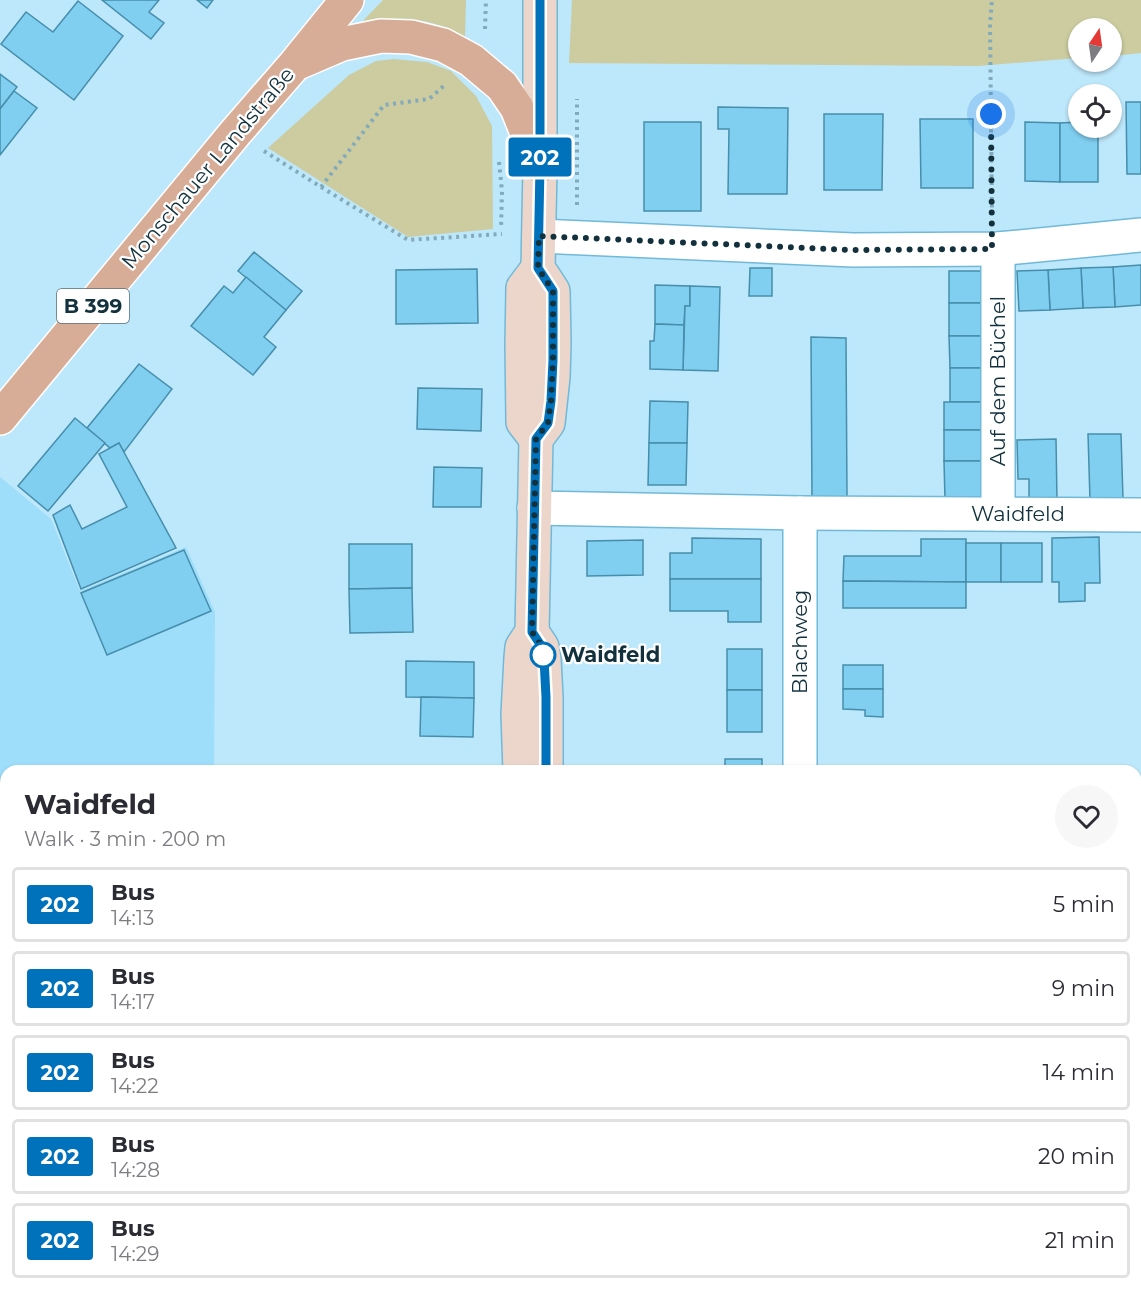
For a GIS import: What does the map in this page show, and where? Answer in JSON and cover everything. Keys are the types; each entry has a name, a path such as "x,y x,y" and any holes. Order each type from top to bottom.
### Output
{"main road":[{"name":"Monschauer Landstraße","path":"0,418 347,0"},
{"path":"296,63 342,44 381,36 411,37 444,45 471,60 502,86 517,108 540,166"}],"street":[{"path":"520,765 518,714 522,647 532,632 536,439 523,422 523,288 538,268 540,0"},
{"path":"539,236 853,250 995,249 1141,235"},
{"name":"Auf dem Büchel","path":"995,249 998,514"},
{"name":"Waidfeld","path":"534,508 800,513 1141,515"},
{"name":"Blachweg","path":"800,513 800,765"},
{"path":"532,632 542,647 544,659 546,765"}],"path":[{"path":"992,0 990,24 995,249"},
{"path":"321,187 384,105 429,99 454,78"},
{"path":"236,132 408,240 502,234"}],"shaded area":[{"path":"0,477 51,519 80,591 186,547 215,612 214,765 0,765"}],"green space":[{"path":"383,0 466,0 465,37 437,24 407,19 386,20 357,27"},
{"path":"572,0 1141,0 1141,53 1122,55 1122,18 1068,18 1068,59 978,66 569,63"},
{"path":"394,59 427,62 451,71 476,96 492,126 493,229 408,237 268,148 349,75 376,61"}],"building":[{"path":"102,0 159,0 149,12 164,23 151,39"},
{"path":"197,0 213,0 207,8"},
{"path":"78,1 123,36 74,100 1,44 26,12 53,32"},
{"path":"0,74 17,87 0,109"},
{"path":"14,91 37,108 0,155 0,109"},
{"path":"1126,102 1141,102 1141,174 1127,174"},
{"path":"718,107 788,108 787,194 728,194 729,129 718,129"},
{"path":"824,114 883,114 882,190 824,190"},
{"path":"920,119 973,119 973,188 921,188"},
{"path":"644,122 701,122 701,211 644,211"},
{"path":"1025,122 1060,123 1060,182 1025,181"},
{"path":"1060,123 1068,123 1068,138 1098,138 1098,182 1060,182"},
{"path":"254,252 302,291 286,310 238,271"},
{"path":"1141,265 1141,305 1115,307 1113,267"},
{"path":"1113,267 1115,307 1083,308 1081,268"},
{"path":"750,268 772,268 772,296 749,296"},
{"path":"1081,268 1083,308 1050,310 1048,270"},
{"path":"477,269 478,323 396,324 396,270"},
{"path":"1048,270 1050,310 1019,311 1017,271"},
{"path":"949,271 985,271 986,303 949,303"},
{"path":"246,277 286,310 264,337 276,347 253,375 191,326 224,286 233,293"},
{"path":"655,285 690,286 690,306 685,306 684,325 655,324"},
{"path":"690,286 720,287 718,371 683,370 685,306 690,306"},
{"path":"949,303 986,303 986,336 949,336"},
{"path":"655,324 684,325 683,370 650,369 650,341 654,341"},
{"path":"949,336 986,336 987,368 950,368"},
{"path":"811,337 846,338 847,497 812,498"},
{"path":"139,364 172,389 124,452 119,443 110,448 87,428"},
{"path":"950,368 987,368 987,402 950,402"},
{"path":"418,388 482,389 481,431 417,429"},
{"path":"650,401 688,402 687,443 649,443"},
{"path":"944,402 987,402 987,430 944,430"},
{"path":"75,418 105,443 48,511 18,486"},
{"path":"944,430 987,430 987,461 944,461"},
{"path":"1088,434 1121,434 1123,499 1090,500"},
{"path":"1056,439 1057,500 1029,500 1029,479 1018,479 1017,440"},
{"path":"119,443 176,548 81,589 53,515 70,505 82,529 127,507 99,454"},
{"path":"649,443 687,443 686,485 648,485"},
{"path":"944,461 987,461 988,500 945,500"},
{"path":"434,467 482,468 481,507 433,507"},
{"path":"1099,537 1100,583 1085,583 1085,601 1059,602 1059,582 1052,582 1052,538"},
{"path":"692,538 761,539 761,579 670,579 670,553 692,553"},
{"path":"921,539 966,539 966,582 843,581 844,556 921,556"},
{"path":"643,540 643,575 587,576 587,541"},
{"path":"966,543 1001,543 1001,582 966,582"},
{"path":"1001,543 1042,543 1042,582 1001,582"},
{"path":"349,544 412,544 412,588 349,589"},
{"path":"184,550 211,611 107,655 81,593"},
{"path":"670,579 761,579 761,622 728,622 728,611 670,611"},
{"path":"843,581 966,582 966,608 843,608"},
{"path":"412,588 413,632 350,633 349,589"},
{"path":"727,649 762,649 762,690 727,690"},
{"path":"406,661 474,662 474,698 406,697"},
{"path":"843,665 883,665 883,689 843,689"},
{"path":"843,689 883,689 883,717 865,716 865,710 843,709"},
{"path":"727,690 762,690 762,732 727,732"},
{"path":"421,697 474,698 473,737 420,736"},
{"path":"725,759 762,759 762,765 725,765"}],"bus line":[{"name":"202","path":"540,0 538,268 553,291 553,377 548,423 536,439 532,632 542,647 544,659 546,765"}],"place":[{"name":"Waidfeld","path":"543,655"}],"route":[{"path":"543,655 544,659 542,647 532,632 536,439 548,423 551,401 553,291 538,268 539,236 853,250 992,249 991,114"}]}
